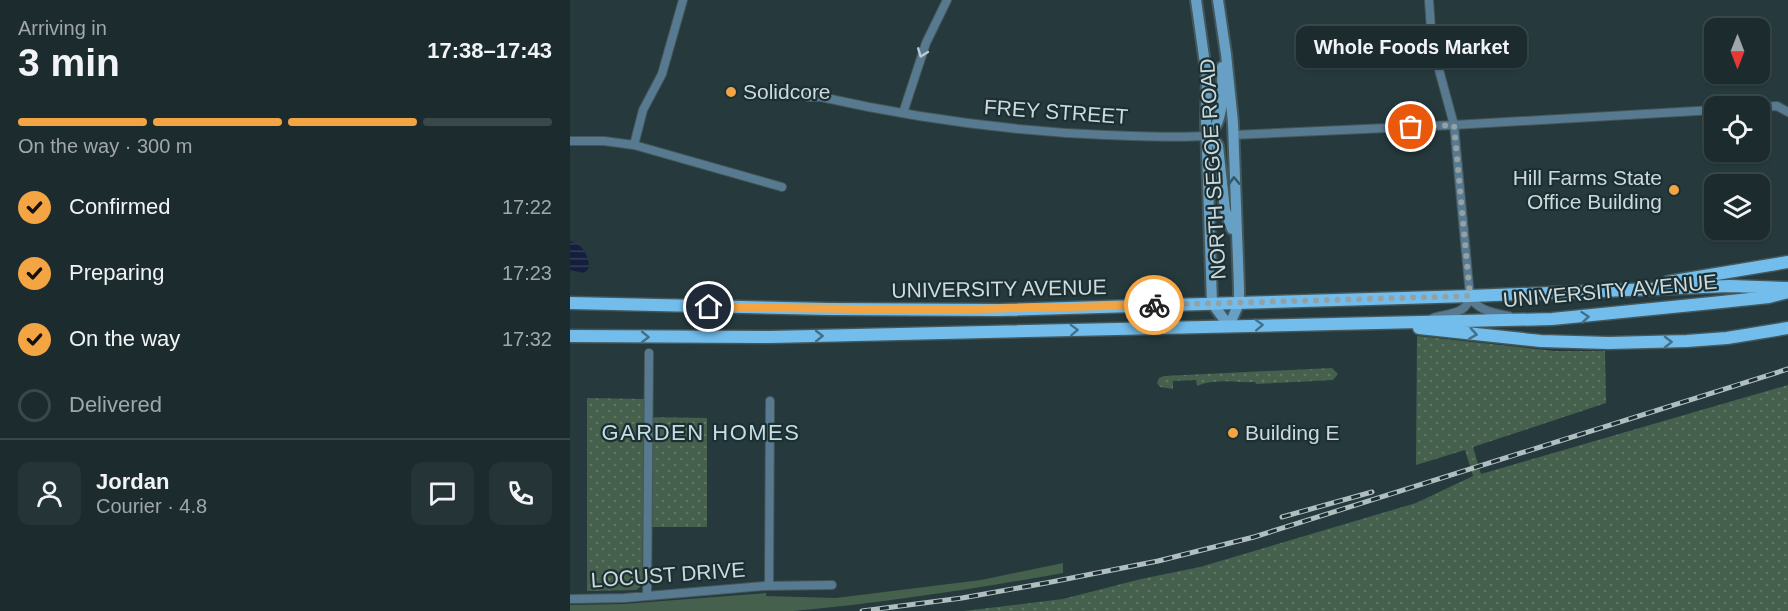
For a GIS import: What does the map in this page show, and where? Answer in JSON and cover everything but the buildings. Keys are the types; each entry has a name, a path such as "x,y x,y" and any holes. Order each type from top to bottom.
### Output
{"main road":[{"path":"1628,289 1788,262"},
{"name":"UNIVERSITY AVENUE","path":"570,303 934,310 1239,303 1755,286 1788,290"},
{"name":"UNIVERSITY AVENUE","path":"570,336 782,337 1564,319 1769,297 1788,290"},
{"path":"1289,324 1421,328 1557,342 1609,343 1686,342 1788,328"}],"street":[{"path":"634,145 643,110 662,74 683,0"},
{"path":"903,113 915,71 947,0"},
{"name":"NORTH SEGOE ROAD","path":"1196,0 1207,78 1206,136 1212,303 1229,326"},
{"name":"NORTH SEGOE ROAD","path":"1218,0 1230,82 1239,303 1229,326"},
{"path":"1423,321 1462,310 1468,305 1470,296 1454,125 1432,44 1429,0"},
{"path":"1206,136 1213,132 1219,122 1223,33"},
{"name":"FREY STREET","path":"807,97 821,97 903,113 1041,132 1206,136"},
{"path":"1770,106 1777,106 1788,112"},
{"path":"1233,135 1704,111"},
{"path":"1206,136 1213,138 1218,146 1225,210 1236,241"},
{"path":"570,141 604,141 634,145 782,187"},
{"path":"1470,296 1474,303 1482,308 1527,320"},
{"path":"647,596 649,354"},
{"path":"769,586 770,401"},
{"name":"LOCUST DRIVE","path":"570,599 647,596 769,586 832,585"}],"green space":[{"path":"1417,336 1555,351 1605,351 1606,403 1473,447 1481,474 1788,385 1788,611 964,611 1063,599 1200,567 1416,503 1473,476 1465,450 1416,465"},
{"path":"1332,368 1338,374 1333,380 1256,384 1255,382 1219,381 1197,386 1196,380 1173,381 1173,389 1160,387 1157,383 1159,378 1164,376"},
{"path":"587,398 644,399 644,417 707,418 707,527 643,527 642,583 636,590 587,591"},
{"path":"1063,563 1063,573 996,585 827,608 793,611 570,611 570,605 624,604 766,593 766,596 836,598 981,580"}],"water":[{"path":"570,241 582,248 588,259 589,268 584,273 570,270"}],"railway":[{"path":"862,611 962,598 1046,583 1158,561 1254,537 1788,369"},
{"path":"1282,517 1372,492"}],"way so far":[{"path":"1154,305 1470,296 1454,125 1411,127"}],"place":[{"name":"Solidcore","path":"731,92"},
{"name":"Whole Foods Market","path":"1411,127"},
{"name":"Hill Farms State Office Building","path":"1674,190"},
{"name":"Building E","path":"1233,433"}],"district":[{"name":"GARDEN HOMES","path":"701,432"}],"route":[{"path":"709,307 934,310 1154,305"}]}
